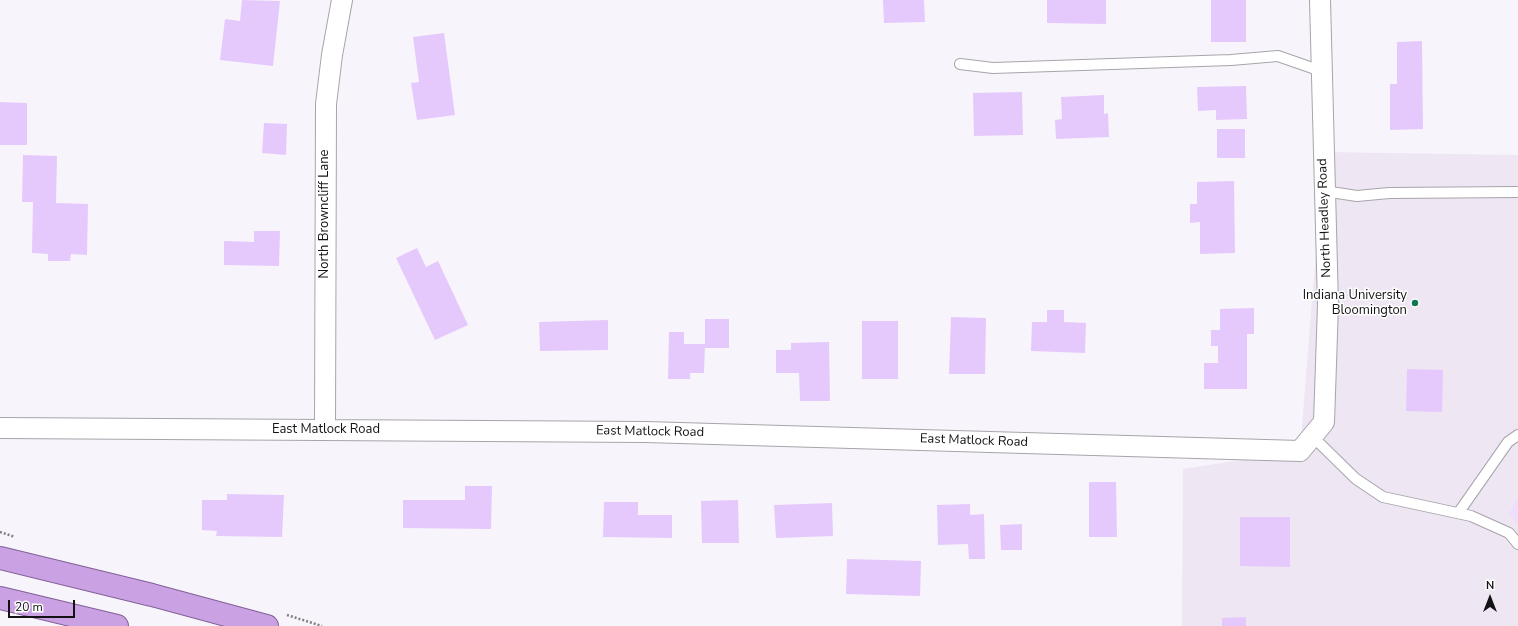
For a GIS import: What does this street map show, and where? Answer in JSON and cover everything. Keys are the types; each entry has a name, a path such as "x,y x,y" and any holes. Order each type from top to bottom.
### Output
{"highway":[{"path":"0,558 145,593 267,626"},
{"path":"0,598 117,626"}],"street":[{"name":"North Browncliff Lane","path":"325,430 326,104 332,55 342,0"},
{"name":"North Headley Road","path":"1300,451 1324,422 1328,304 1320,0"},
{"name":"East Matlock Road","path":"0,428 645,432 1300,451"}],"lane":[{"path":"960,64 993,68 1231,60 1278,56 1321,71"},
{"path":"1324,191 1357,196 1389,193 1518,192"},
{"path":"1459,512 1508,442 1518,435"},
{"path":"1312,436 1356,479 1383,497 1459,512 1471,516 1509,533 1518,544"}],"shaded area":[{"name":"Indiana University Bloomington","path":"1324,152 1518,155 1518,626 1182,626 1183,469 1300,451"},
{"path":"1518,497 1518,524 1509,514"}],"building":[{"path":"242,0 280,1 273,66 220,60 225,19 240,21"},
{"path":"883,0 924,0 925,22 884,23"},
{"path":"1047,0 1106,0 1106,24 1047,23"},
{"path":"1211,0 1246,0 1246,42 1211,42"},
{"path":"444,33 455,115 417,120 411,83 419,82 413,37"},
{"path":"1422,41 1423,129 1390,130 1390,84 1397,84 1397,42"},
{"path":"1246,86 1247,119 1216,120 1216,110 1198,111 1197,87"},
{"path":"1022,92 1023,135 974,136 973,93"},
{"path":"1104,95 1104,114 1108,113 1109,137 1056,139 1055,120 1062,119 1061,97"},
{"path":"0,102 27,103 27,145 0,145"},
{"path":"264,123 287,124 286,155 262,153"},
{"path":"1217,129 1245,129 1245,158 1217,158"},
{"path":"23,155 57,156 56,203 88,204 87,255 71,254 70,261 48,261 48,254 32,253 33,202 22,202"},
{"path":"1234,181 1235,253 1200,254 1200,222 1190,223 1190,204 1197,204 1197,182"},
{"path":"254,231 280,231 279,266 224,265 224,241 254,242"},
{"path":"417,248 426,267 438,261 468,325 435,340 396,258"},
{"path":"1254,308 1254,334 1247,334 1247,389 1204,389 1204,363 1218,363 1218,346 1211,346 1211,330 1220,330 1220,309"},
{"path":"1047,310 1064,310 1064,322 1086,323 1085,353 1031,351 1032,322 1047,322"},
{"path":"951,317 986,318 985,374 949,374"},
{"path":"705,319 729,319 729,348 705,348"},
{"path":"608,320 608,350 540,351 539,322"},
{"path":"862,321 898,321 898,379 862,379"},
{"path":"669,332 684,332 684,344 705,344 704,373 690,373 690,379 668,379"},
{"path":"829,342 830,401 800,401 799,373 776,373 776,350 791,350 791,343"},
{"path":"1407,369 1443,370 1442,412 1406,411"},
{"path":"1089,482 1116,482 1117,537 1089,537"},
{"path":"465,486 492,486 491,529 403,528 403,500 465,500"},
{"path":"227,494 284,495 282,537 216,536 217,531 202,530 202,500 227,500"},
{"path":"738,500 739,543 702,543 701,501"},
{"path":"604,502 638,502 638,515 672,515 672,538 603,537"},
{"path":"832,503 833,536 776,538 774,505"},
{"path":"970,504 970,515 984,514 985,559 969,559 968,544 938,545 937,505"},
{"path":"1240,517 1290,517 1290,567 1240,566"},
{"path":"1022,524 1022,550 1001,550 1000,525"},
{"path":"847,559 921,561 920,596 846,594"},
{"path":"1246,617 1246,626 1222,626 1222,618"}],"place":[{"name":"Indiana University Bloomington","path":"1415,303"}]}
